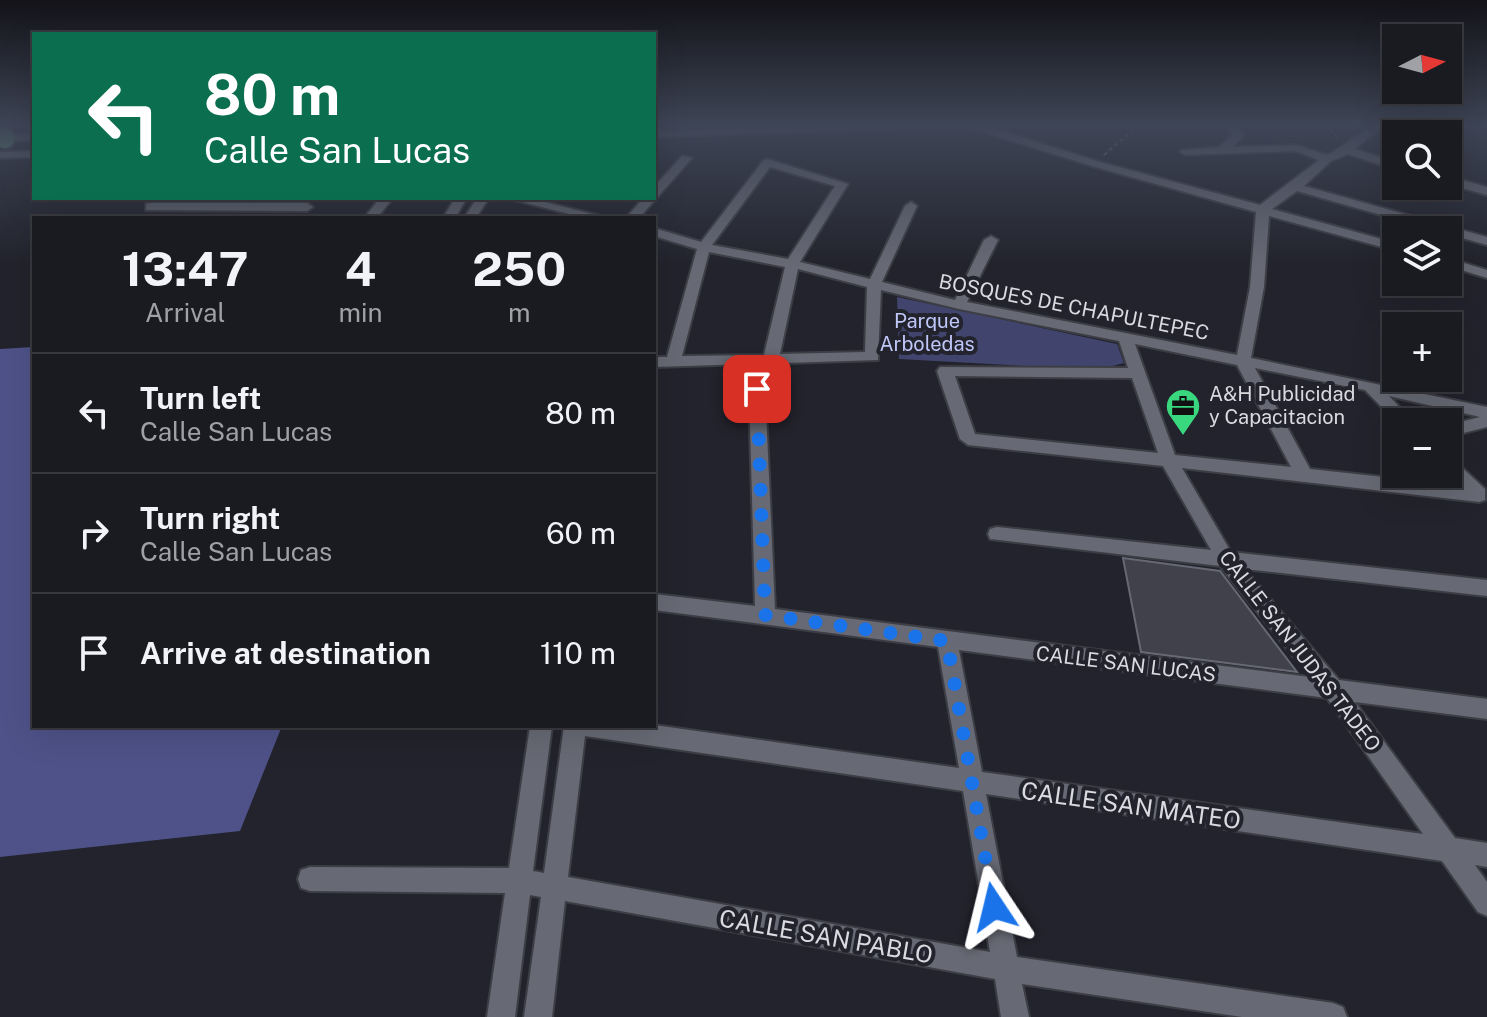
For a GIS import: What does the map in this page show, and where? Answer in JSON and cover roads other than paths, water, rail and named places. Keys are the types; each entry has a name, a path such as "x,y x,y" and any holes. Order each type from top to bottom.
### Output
{"street":[{"path":"656,192 674,171"},
{"path":"673,362 704,247 761,171"},
{"path":"771,359 792,264 842,184 797,171"},
{"path":"1124,171 1382,243"},
{"path":"1263,209 1313,171"},
{"path":"1462,184 1487,191"},
{"path":"1295,187 1487,241"},
{"path":"372,216 385,200"},
{"path":"521,200 593,216"},
{"path":"634,216 648,200"},
{"path":"154,202 227,213 304,212"},
{"path":"656,362 873,357 874,284 911,206"},
{"path":"1263,209 1257,287 1243,361 1303,473"},
{"name":"BOSQUES DE CHAPULTEPEC","path":"656,233 704,247 792,264 959,305 1370,386 1487,413"},
{"path":"959,305 991,240"},
{"path":"1462,266 1487,274"},
{"name":"CALLE SAN JUDAS TADEO","path":"1125,337 1169,461 1226,560 1334,690 1487,903"},
{"path":"1139,373 945,371 968,439 1303,473 1483,498"},
{"path":"1370,386 1392,408"},
{"path":"757,389 765,615"},
{"path":"1462,427 1487,421"},
{"path":"1462,478 1483,498"},
{"path":"997,534 1487,588"},
{"name":"CALLE SAN LUCAS","path":"656,602 1487,709"},
{"path":"947,641 1015,1017"},
{"path":"501,1017 541,728"},
{"path":"538,1017 557,889 575,728"},
{"name":"CALLE SAN MATEO","path":"599,728 971,784 1487,855"},
{"name":"CALLE SAN PABLO","path":"310,879 521,881 1005,968 1333,1017"}],"place":[{"name":"A&H Publicidad y Capacitacion","path":"1183,437"}],"park label":[{"name":"Parque Arboledas","path":"927,332"}]}
